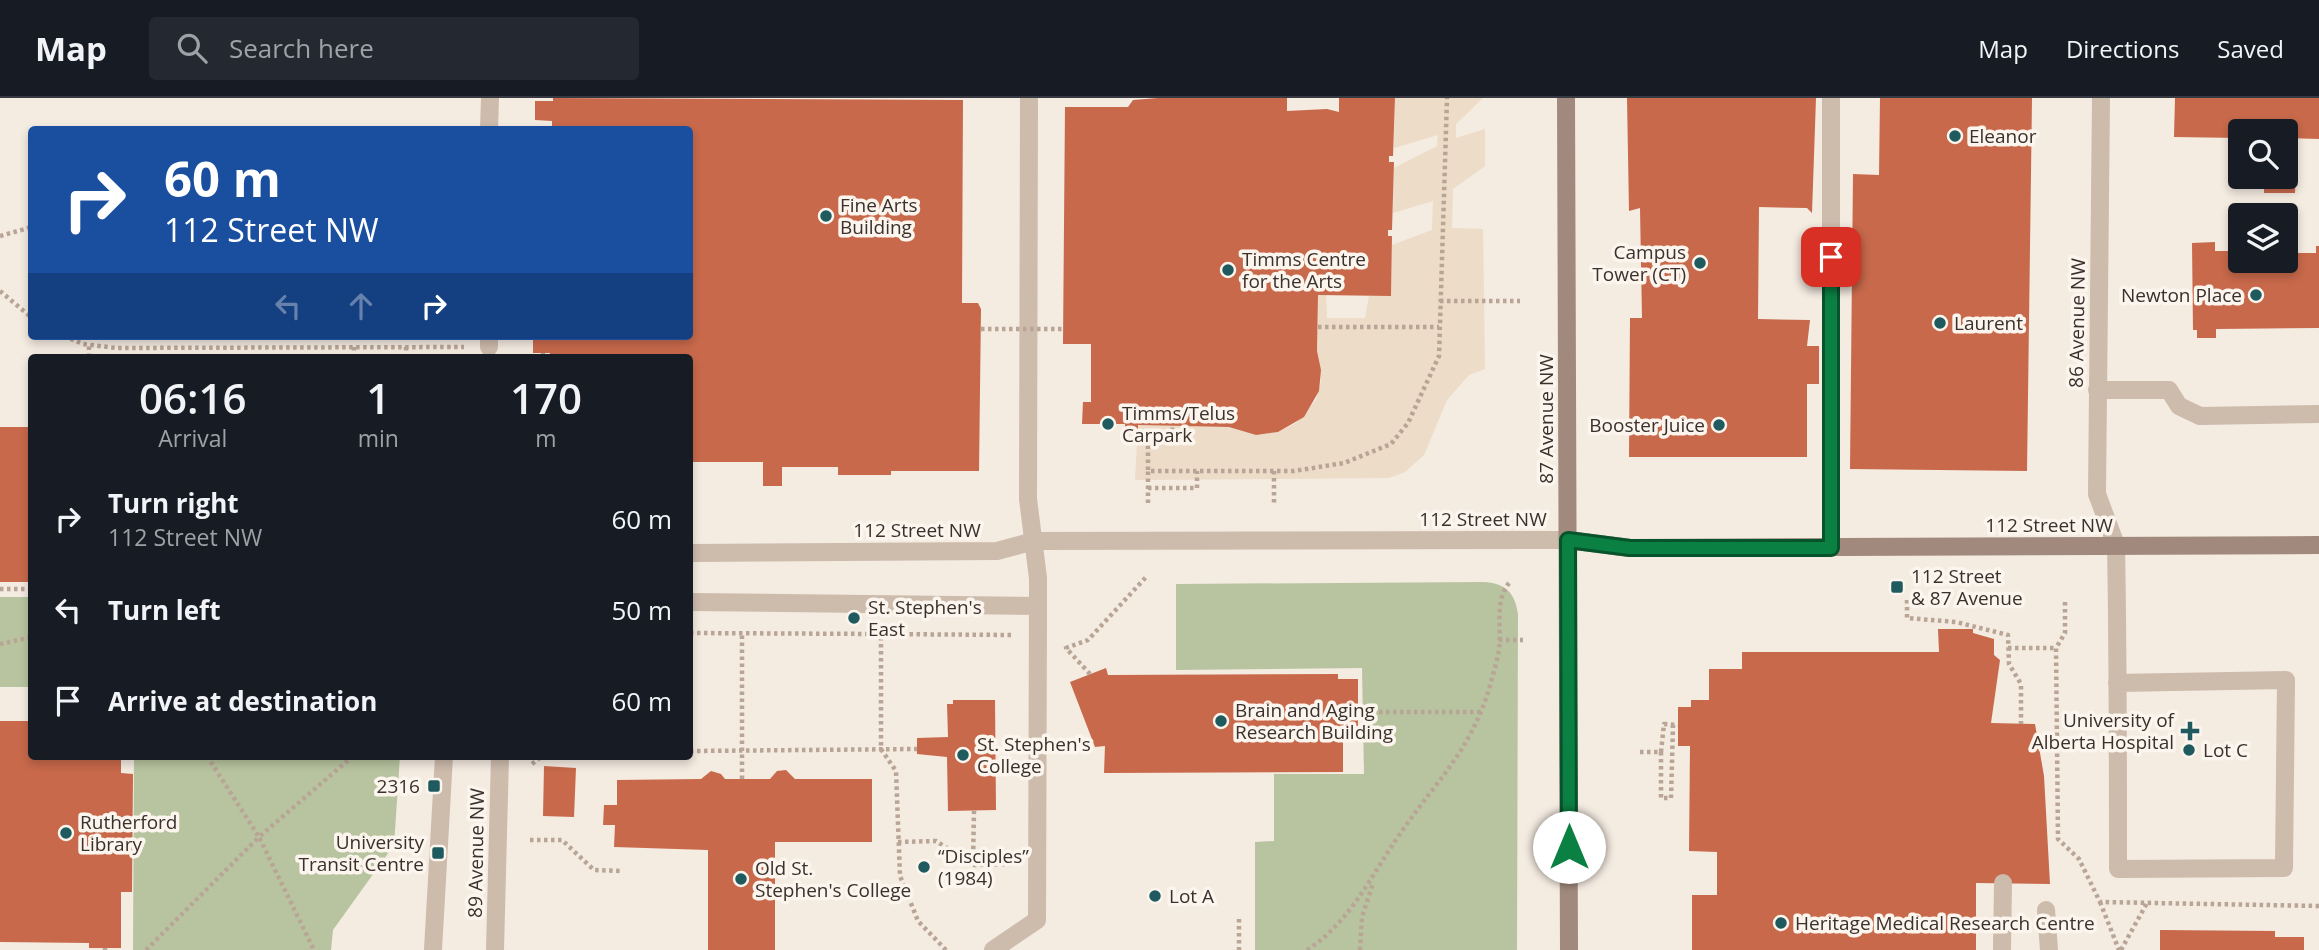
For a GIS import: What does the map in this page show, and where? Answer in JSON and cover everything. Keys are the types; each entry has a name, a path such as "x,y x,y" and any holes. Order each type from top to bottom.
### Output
{"main road":[{"name":"87 Avenue NW","path":"1566,98 1569,950"},
{"name":"112 Street NW","path":"1568,540 1630,548 2319,545"}],"street":[{"path":"489,126 490,98"},
{"path":"993,950 1037,920 1038,606 1028,499 1028,98"},
{"path":"1831,98 1831,548"},
{"name":"86 Avenue NW","path":"2101,98 2097,494 2116,545"},
{"path":"2097,390 2169,390 2179,406 2188,413 2200,416 2319,414"},
{"name":"112 Street NW","path":"693,553 997,551 1034,541 1568,540"},
{"path":"2116,545 2118,869 2284,868 2286,680 2117,683"},
{"path":"693,602 1038,606"},
{"path":"433,950 444,760"},
{"name":"89 Avenue NW","path":"495,950 500,760"},
{"path":"2002,950 2003,883"},
{"path":"2046,910 2049,950"}],"path":[{"path":"1148,471 1274,471 1344,463 1391,444 1408,423 1439,356 1447,98"},
{"path":"0,236 28,228"},
{"path":"0,291 28,315"},
{"path":"1440,301 1520,301"},
{"path":"1318,327 1439,327"},
{"path":"981,329 1063,329"},
{"path":"75,340 89,345 141,348 406,346 489,341"},
{"path":"89,345 89,354"},
{"path":"406,346 406,354"},
{"path":"354,347 354,354"},
{"path":"141,348 141,354"},
{"path":"194,348 194,354"},
{"path":"247,348 247,354"},
{"path":"299,348 299,354"},
{"path":"1148,503 1148,439 1172,439 1172,425"},
{"path":"1148,488 1197,488 1197,471"},
{"path":"1274,471 1274,503"},
{"path":"1090,674 1066,649 1088,640 1147,576"},
{"path":"1307,950 1339,923 1374,878 1402,831 1453,766 1480,712 1495,666 1501,598 1509,583"},
{"path":"0,589 28,589"},
{"path":"1907,600 1907,618 2008,635 2009,664 2021,684 2021,724"},
{"path":"742,632 742,779"},
{"path":"693,634 1038,635"},
{"path":"881,634 881,750 896,771 900,876 911,907 925,930 946,950"},
{"path":"0,644 28,638"},
{"path":"1499,640 1524,640"},
{"path":"2008,649 2056,649"},
{"path":"1358,712 1480,712"},
{"path":"1664,724 1676,725 1671,798 1661,798 1661,752 1664,724"},
{"path":"693,751 917,749"},
{"path":"1640,752 1661,752"},
{"path":"210,760 259,837 314,950"},
{"path":"146,950 259,837 348,760"},
{"path":"532,764 537,760"},
{"path":"973,865 974,810"},
{"path":"530,840 562,840 594,870 622,871"},
{"path":"898,842 936,841 973,865 1007,866 1038,853"},
{"path":"1360,950 1362,917 1374,878"},
{"path":"2100,902 2120,950"},
{"path":"2120,950 2147,903"},
{"path":"1239,919 1239,950"}],"green space":[{"path":"1176,584 1498,584 1508,590 1518,614 1517,950 1255,950 1255,842 1274,841 1274,774 1364,774 1362,668 1176,670"},
{"path":"0,597 28,597 28,687 0,687"},
{"path":"134,760 400,760 394,845 333,930 331,950 133,950"}],"shaded area":[{"path":"1395,98 1483,98 1456,124 1456,138 1485,129 1485,166 1453,189 1452,228 1483,229 1485,369 1469,375 1447,400 1424,455 1405,472 1389,478 1135,480 1138,425 1229,427 1256,435 1278,432 1296,423 1316,400 1321,381 1317,351 1318,295 1326,295 1327,318 1365,318 1369,296 1391,296 1392,245 1432,230 1433,201 1393,213 1394,168 1437,146 1438,135 1394,148"}],"building":[{"name":"Fine Arts Building","path":"553,98 963,100 962,303 978,303 981,309 979,471 891,471 891,475 838,475 838,467 782,467 782,486 763,486 763,462 693,462 693,354 533,353 533,340 693,340 693,126 552,126 552,121 535,120 535,101 553,101"},
{"name":"Timms Centre for the Arts","path":"1287,98 1287,111 1327,109 1339,112 1339,98 1395,98 1393,156 1389,156 1389,162 1394,162 1392,230 1388,230 1388,236 1392,236 1391,296 1318,295 1317,351 1321,370 1319,391 1304,417 1278,432 1256,435 1229,427 1138,425 1138,434 1125,434 1125,424 1082,424 1083,402 1091,402 1091,344 1063,344 1065,107 1128,107 1133,100"},
{"path":"1627,98 1816,98 1812,213 1807,208 1759,207 1758,319 1810,320 1807,346 1819,346 1819,384 1807,384 1807,457 1629,457 1630,318 1642,318 1640,208 1629,211"},
{"name":"Laurent","path":"1880,98 2032,98 2027,471 1850,469 1853,174 1879,175"},
{"path":"2175,98 2319,98 2319,139 2298,138 2298,119 2228,119 2228,138 2174,137"},
{"path":"2264,189 2295,189 2295,193 2264,193"},
{"name":"Newton Place","path":"2215,242 2215,251 2228,251 2228,273 2298,273 2298,253 2316,253 2316,246 2319,246 2319,328 2216,329 2216,338 2197,338 2197,330 2193,330 2192,243"},
{"path":"0,427 28,427 28,582 0,582"},
{"path":"1938,629 1973,629 1973,633 1994,639 1994,655 2000,660 1991,723 2035,724 2044,776 2050,884 1976,883 1976,950 1692,950 1692,895 1717,895 1717,852 1689,851 1690,746 1678,746 1678,707 1691,707 1691,700 1709,700 1709,669 1742,669 1742,652 1939,652"},
{"name":"Brain and Aging Research Building","path":"1106,668 1108,675 1338,674 1338,679 1358,679 1358,731 1343,731 1343,772 1104,773 1105,746 1095,747 1070,682"},
{"name":"St. Stephen's College","path":"953,700 995,700 996,810 948,811 947,757 917,754 917,738 948,737 947,704 953,704"},
{"name":"Rutherford Library","path":"0,721 28,721 28,760 121,760 121,773 133,774 132,892 121,892 121,948 89,948 89,943 0,942"},
{"path":"544,766 576,768 574,817 543,816"},
{"name":"Old St. Stephen's College","path":"786,770 795,779 872,779 872,842 775,842 775,950 708,950 708,850 614,847 615,825 603,825 604,805 617,805 617,780 701,779 711,771 721,774 725,779 770,779 777,771"},
{"path":"2160,930 2275,931 2275,937 2304,937 2304,950 2160,950"}],"place":[{"name":"Eleanor","path":"1955,136"},
{"name":"Fine Arts Building","path":"826,216"},
{"name":"Campus Tower (CT)","path":"1700,263"},
{"name":"Timms Centre for the Arts","path":"1228,270"},
{"name":"Newton Place","path":"2256,295"},
{"name":"Laurent","path":"1940,323"},
{"name":"Timms/Telus Carpark","path":"1108,424"},
{"name":"Booster Juice","path":"1719,425"},
{"name":"112 Street & 87 Avenue","path":"1897,587"},
{"name":"St. Stephen's East","path":"854,618"},
{"name":"Brain and Aging Research Building","path":"1221,721"},
{"name":"University of Alberta Hospital","path":"2190,731"},
{"name":"Lot C","path":"2189,750"},
{"name":"St. Stephen's College","path":"963,755"},
{"name":"2316","path":"434,786"},
{"name":"Rutherford Library","path":"66,833"},
{"name":"University Transit Centre","path":"438,853"},
{"name":"“Disciples” (1984)","path":"924,867"},
{"name":"Old St. Stephen's College","path":"741,879"},
{"name":"Lot A","path":"1155,896"},
{"name":"Heritage Medical Research Centre","path":"1781,923"}],"route":[{"path":"1569,847 1568,540 1630,548 1831,548 1831,257"}]}
